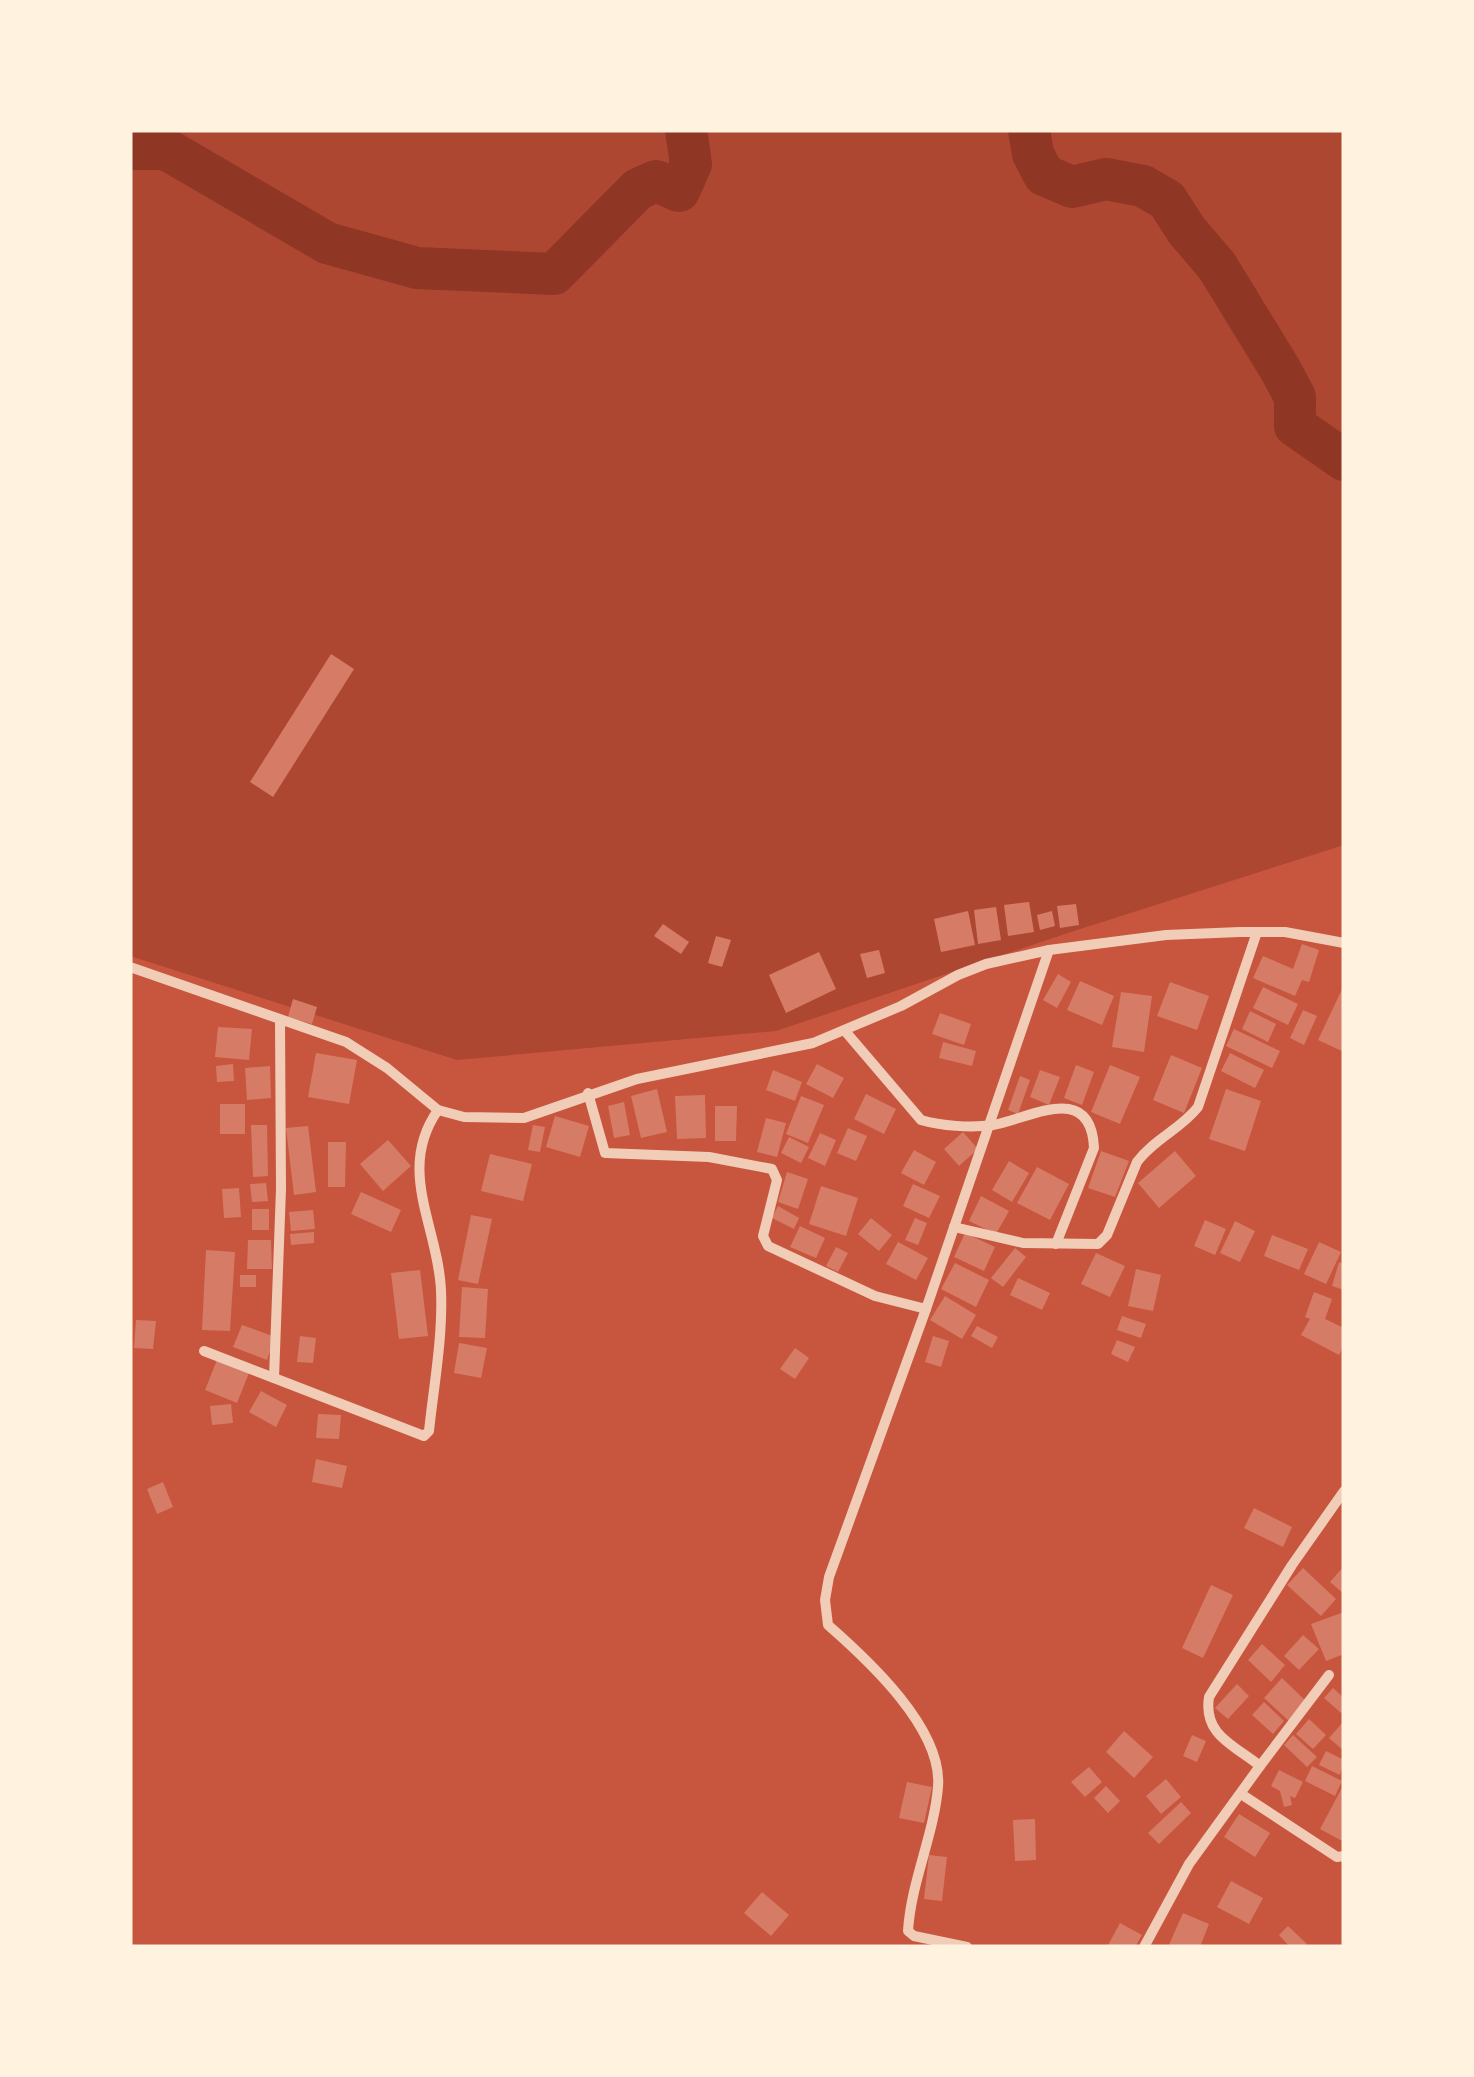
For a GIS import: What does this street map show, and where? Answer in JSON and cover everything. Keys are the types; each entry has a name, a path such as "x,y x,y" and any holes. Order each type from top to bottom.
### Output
{"street":[{"path":"130,967 346,1042 387,1068 438,1110 464,1116 524,1118 637,1079 813,1043 846,1031 958,975 986,964 1049,950 1166,936 1257,932 1344,942"},
{"path":"954,1227 1023,1243 1098,1244 1107,1236 1137,1162 1198,1107 1257,932"},
{"path":"968,1947 914,1936 908,1931 938,1788 934,1751 920,1724 855,1648 828,1625 824,1600 992,1125 1049,950"},
{"path":"274,1378 281,1189 280,1020"},
{"path":"846,1031 920,1120 933,1124 992,1125 1036,1110 1063,1108 1079,1114 1088,1124 1094,1148 1056,1244"},
{"path":"588,1093 606,1154 709,1157 772,1170 777,1180 763,1236 768,1246 876,1296 926,1309"},
{"path":"204,1350 424,1436 428,1430 441,1328 441,1288 424,1206 418,1151 425,1128 438,1110"},
{"path":"1260,1766 1211,1726 1207,1710 1210,1697 1292,1565 1344,1491"},
{"path":"1144,1947 1189,1864 1329,1675"},
{"path":"1240,1794 1338,1856 1344,1856"}],"shaded area":[{"path":"130,130 1344,130 1344,845 776,1031 457,1060 130,956"}],"building":[{"path":"331,654 354,669 273,797 250,782"},
{"path":"1029,902 1034,932 1008,936 1004,905"},
{"path":"1076,904 1079,925 1060,928 1057,906"},
{"path":"996,907 1001,940 978,944 974,910"},
{"path":"968,911 975,945 941,952 934,919"},
{"path":"1052,911 1055,926 1040,930 1037,915"},
{"path":"663,924 689,942 681,954 654,936"},
{"path":"716,936 731,940 722,967 708,963"},
{"path":"1302,944 1319,950 1309,982 1302,980 1295,996 1253,978 1263,956 1293,969"},
{"path":"879,950 885,973 867,978 860,954"},
{"path":"819,952 836,989 786,1013 769,975"},
{"path":"1058,974 1071,982 1057,1008 1043,1000"},
{"path":"1080,981 1114,996 1102,1025 1067,1010"},
{"path":"1170,982 1209,996 1197,1030 1157,1016"},
{"path":"1344,985 1344,1052 1318,1040"},
{"path":"1263,987 1298,1004 1288,1025 1253,1008"},
{"path":"1121,992 1152,996 1144,1052 1112,1047"},
{"path":"293,999 317,1007 312,1024 288,1017"},
{"path":"1303,1010 1317,1016 1304,1045 1290,1038"},
{"path":"1250,1011 1276,1024 1268,1042 1242,1029"},
{"path":"940,1013 971,1024 964,1045 932,1034"},
{"path":"218,1027 252,1029 249,1060 215,1057"},
{"path":"1234,1029 1280,1051 1272,1068 1226,1046"},
{"path":"943,1042 976,1051 972,1066 939,1058"},
{"path":"316,1053 357,1060 349,1104 308,1097"},
{"path":"1230,1053 1264,1070 1255,1088 1221,1071"},
{"path":"1171,1055 1202,1068 1184,1113 1153,1100"},
{"path":"233,1064 234,1081 217,1082 216,1066"},
{"path":"817,1064 844,1078 833,1098 806,1084"},
{"path":"1076,1065 1094,1072 1082,1105 1064,1098"},
{"path":"1110,1065 1140,1077 1120,1124 1091,1112"},
{"path":"270,1066 271,1098 247,1100 245,1068"},
{"path":"773,1070 802,1082 795,1101 766,1090"},
{"path":"1040,1070 1060,1077 1049,1105 1030,1097"},
{"path":"1020,1076 1030,1080 1018,1114 1008,1110"},
{"path":"657,1089 667,1132 641,1138 631,1096"},
{"path":"1226,1089 1261,1101 1245,1151 1209,1139"},
{"path":"866,1094 896,1109 884,1134 854,1119"},
{"path":"705,1095 706,1138 677,1139 675,1096"},
{"path":"801,1096 824,1105 808,1143 786,1134"},
{"path":"624,1102 630,1135 614,1138 608,1106"},
{"path":"220,1104 245,1104 245,1134 220,1134"},
{"path":"715,1106 737,1106 736,1141 715,1141"},
{"path":"555,1116 589,1126 580,1157 546,1147"},
{"path":"766,1118 786,1123 777,1157 757,1152"},
{"path":"251,1125 267,1125 268,1176 253,1177"},
{"path":"533,1125 545,1127 540,1152 528,1150"},
{"path":"308,1126 316,1192 294,1195 286,1128"},
{"path":"848,1128 867,1136 856,1161 837,1153"},
{"path":"963,1132 978,1149 959,1166 944,1149"},
{"path":"820,1133 836,1140 825,1166 808,1158"},
{"path":"789,1137 809,1147 801,1163 781,1153"},
{"path":"388,1140 411,1166 383,1191 360,1164"},
{"path":"328,1142 346,1142 345,1187 328,1187"},
{"path":"914,1150 936,1162 924,1185 901,1173"},
{"path":"1101,1151 1129,1161 1115,1197 1088,1188"},
{"path":"1175,1151 1196,1176 1159,1208 1138,1183"},
{"path":"490,1154 532,1164 523,1201 481,1191"},
{"path":"1009,1161 1029,1173 1012,1202 992,1190"},
{"path":"1037,1167 1069,1184 1050,1220 1017,1203"},
{"path":"787,1172 808,1179 798,1209 778,1202"},
{"path":"266,1183 268,1201 252,1202 250,1184"},
{"path":"913,1184 940,1196 929,1218 903,1206"},
{"path":"821,1186 858,1198 846,1236 809,1224"},
{"path":"239,1188 241,1217 224,1218 222,1189"},
{"path":"361,1192 401,1210 391,1232 351,1214"},
{"path":"981,1196 1009,1211 996,1234 969,1221"},
{"path":"778,1206 799,1218 794,1229 772,1218"},
{"path":"252,1209 269,1209 269,1230 252,1230"},
{"path":"313,1210 315,1229 291,1231 289,1212"},
{"path":"471,1215 492,1219 478,1284 458,1280"},
{"path":"871,1218 892,1235 879,1251 858,1234"},
{"path":"915,1218 927,1223 918,1245 905,1240"},
{"path":"1205,1220 1226,1229 1215,1255 1194,1246"},
{"path":"1235,1221 1255,1231 1240,1262 1220,1253"},
{"path":"800,1226 825,1238 816,1258 790,1247"},
{"path":"314,1232 314,1243 291,1245 290,1234"},
{"path":"965,1233 995,1247 984,1271 954,1257"},
{"path":"1272,1235 1308,1249 1299,1270 1264,1256"},
{"path":"248,1240 271,1240 272,1269 247,1269"},
{"path":"898,1242 928,1258 916,1280 886,1264"},
{"path":"1319,1242 1341,1252 1326,1284 1304,1274"},
{"path":"836,1247 848,1253 838,1272 826,1266"},
{"path":"1015,1248 1026,1257 1003,1287 991,1278"},
{"path":"206,1250 235,1252 230,1331 202,1330"},
{"path":"1096,1253 1125,1266 1110,1297 1081,1284"},
{"path":"1339,1262 1344,1264 1344,1290 1332,1286"},
{"path":"955,1263 989,1280 976,1307 941,1289"},
{"path":"1136,1269 1161,1275 1153,1311 1128,1306"},
{"path":"420,1270 428,1336 399,1339 391,1273"},
{"path":"240,1275 256,1275 256,1287 240,1287"},
{"path":"1018,1278 1050,1293 1042,1310 1010,1295"},
{"path":"462,1287 488,1289 485,1338 459,1337"},
{"path":"1314,1292 1332,1299 1325,1319 1344,1328 1344,1345 1339,1355 1301,1335 1310,1319 1305,1317"},
{"path":"945,1296 976,1315 962,1339 930,1320"},
{"path":"1122,1316 1146,1324 1141,1338 1117,1330"},
{"path":"136,1320 156,1321 153,1349 134,1348"},
{"path":"242,1325 275,1337 267,1360 233,1347"},
{"path":"977,1326 998,1337 992,1348 971,1336"},
{"path":"300,1336 316,1338 313,1363 297,1362"},
{"path":"933,1336 949,1341 941,1367 925,1362"},
{"path":"1117,1340 1135,1347 1128,1362 1111,1354"},
{"path":"459,1343 487,1348 481,1378 454,1373"},
{"path":"795,1348 809,1358 795,1379 780,1369"},
{"path":"217,1360 249,1373 237,1403 205,1390"},
{"path":"261,1391 287,1405 276,1427 249,1412"},
{"path":"231,1404 233,1423 212,1425 210,1406"},
{"path":"318,1414 341,1415 339,1439 316,1438"},
{"path":"316,1459 347,1466 342,1488 312,1482"},
{"path":"163,1482 173,1507 157,1514 147,1489"},
{"path":"1254,1508 1292,1527 1283,1547 1244,1528"},
{"path":"1344,1566 1344,1594 1330,1582"},
{"path":"1303,1568 1336,1599 1321,1616 1287,1585"},
{"path":"1211,1585 1233,1595 1203,1658 1182,1648"},
{"path":"1344,1612 1344,1654 1326,1661 1311,1624"},
{"path":"1303,1635 1319,1649 1299,1670 1284,1656"},
{"path":"1262,1644 1285,1665 1271,1682 1248,1660"},
{"path":"1282,1678 1307,1702 1289,1721 1264,1698"},
{"path":"1237,1684 1249,1696 1228,1719 1215,1708"},
{"path":"1333,1688 1344,1698 1341,1713 1324,1698"},
{"path":"1264,1702 1284,1721 1273,1734 1252,1715"},
{"path":"1309,1719 1326,1735 1313,1749 1296,1734"},
{"path":"1344,1721 1344,1751 1329,1738"},
{"path":"1124,1731 1153,1757 1134,1778 1106,1752"},
{"path":"1192,1735 1206,1741 1197,1762 1183,1756"},
{"path":"1293,1735 1317,1757 1307,1767 1284,1745"},
{"path":"1326,1751 1344,1760 1340,1775 1319,1765"},
{"path":"1312,1766 1342,1781 1335,1796 1305,1781"},
{"path":"1089,1767 1102,1782 1085,1797 1071,1782"},
{"path":"1279,1770 1303,1782 1295,1798 1290,1796 1292,1805 1284,1807 1280,1791 1271,1786"},
{"path":"1166,1779 1181,1797 1161,1814 1146,1796"},
{"path":"907,1782 932,1787 924,1823 899,1818"},
{"path":"1344,1784 1344,1842 1320,1829"},
{"path":"1106,1786 1120,1801 1108,1813 1094,1798"},
{"path":"1181,1802 1191,1813 1159,1844 1148,1833"},
{"path":"1239,1814 1270,1833 1255,1857 1224,1837"},
{"path":"1035,1819 1036,1860 1015,1861 1013,1820"},
{"path":"929,1855 947,1857 942,1901 924,1899"},
{"path":"1231,1881 1263,1898 1249,1924 1217,1907"},
{"path":"762,1892 789,1915 771,1936 744,1913"},
{"path":"1183,1913 1209,1924 1200,1947 1168,1947"},
{"path":"1120,1923 1142,1935 1135,1947 1107,1947"},
{"path":"1288,1926 1307,1944 1304,1947 1290,1947 1279,1935"}],"waterway":[{"path":"130,149 166,149 327,243 417,268 554,274 638,189 656,181 679,191 691,164 686,130"},
{"path":"1029,130 1033,154 1044,175 1072,187 1106,179 1143,186 1167,200 1217,266 1280,369 1295,397 1295,426 1344,460"}]}
